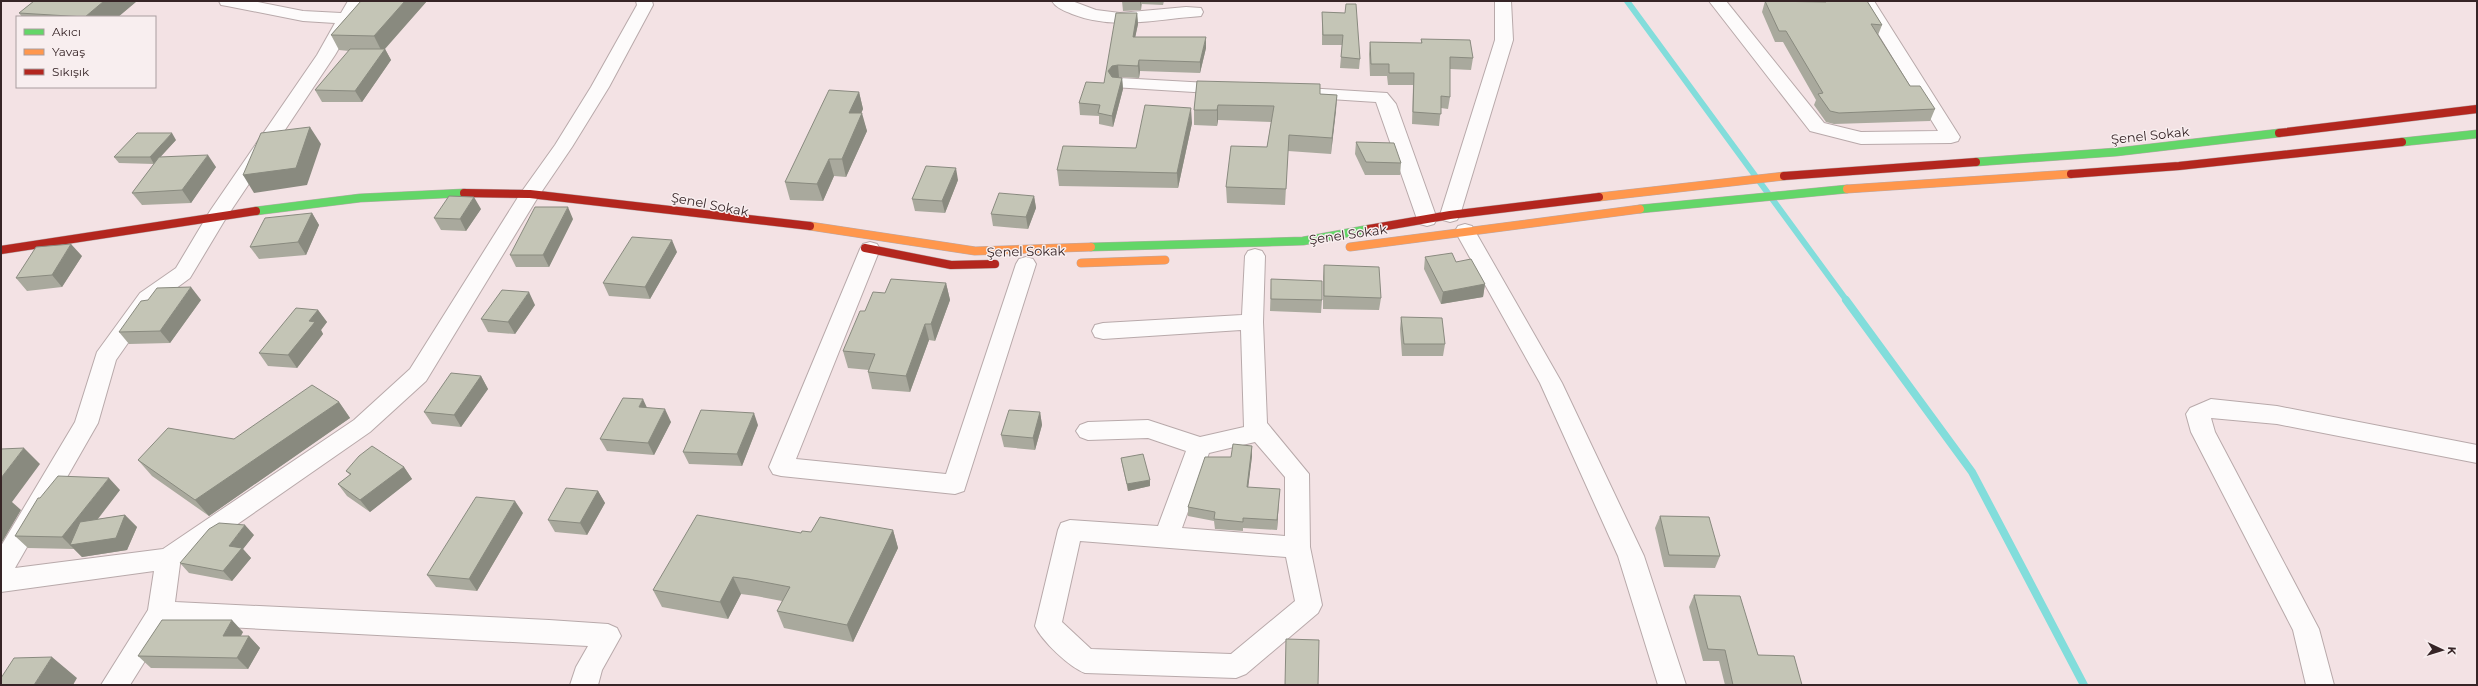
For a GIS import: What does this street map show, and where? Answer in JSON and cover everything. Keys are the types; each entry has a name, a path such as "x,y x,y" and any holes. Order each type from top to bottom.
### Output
{"street":[{"path":"227,1 303,16 348,19"},
{"path":"1,569 86,423 105,358 148,298 183,273 217,216 326,55 348,19 356,1"},
{"path":"1060,1 1075,11 1099,17 1159,16 1181,11 1195,12"},
{"path":"1503,1 1504,40 1457,223 1551,383 1631,556 1672,685"},
{"path":"1717,1 1817,127 1861,138 1951,137 1866,1"},
{"path":"1,581 168,559 362,426 418,375 530,194 571,134 649,2"},
{"path":"1119,83 1246,90"},
{"path":"1270,91 1381,97 1387,104 1428,219"},
{"name":"Şenel Sokak","path":"1342,248 1457,223 1669,188 1824,172 2116,152 2477,109"},
{"name":"Şenel Sokak","path":"656,206 826,228 975,251 1303,241 1428,219 1457,223 1833,190 2179,166 2477,134"},
{"path":"1,250 332,199 420,192 530,194 656,206"},
{"name":"Şenel Sokak","path":"656,206 801,235"},
{"path":"862,247 781,467 955,484 1026,264"},
{"name":"Şenel Sokak","path":"862,247 951,265 1003,264"},
{"path":"1255,256 1252,322 1255,426 1297,474 1297,547 1309,605 1236,666 1085,661 1048,626 1070,530 1297,547"},
{"name":"Şenel Sokak","path":"1071,263 1178,260"},
{"path":"1103,331 1252,322"},
{"path":"2320,685 2306,629 2203,432 2198,414 2211,408 2277,415 2477,454"},
{"path":"1088,431 1148,429 1200,446 1261,432"},
{"path":"1166,537 1200,446"},
{"path":"115,685 161,612 168,559"},
{"path":"161,612 549,631 608,636 590,667 584,685"}],"building":[{"path":"34,1 104,1 86,16 19,13"},
{"path":"361,1 405,1 374,36 331,35"},
{"path":"1765,1 1867,1 1882,25 1871,24 1910,86 1920,86 1935,109 1839,113 1830,111 1818,94 1823,93 1786,31 1779,31"},
{"path":"1346,4 1356,4 1360,59 1341,57 1343,35 1323,35 1322,12 1345,13"},
{"path":"1116,13 1137,13 1133,37 1206,37 1200,62 1139,60 1138,66 1112,66 1108,71 1112,77 1122,78 1112,116 1098,113 1100,105 1079,103 1086,82 1104,83"},
{"path":"1421,39 1470,40 1473,58 1450,57 1450,97 1441,96 1441,114 1413,112 1414,73 1389,73 1389,64 1371,64 1370,42 1422,43"},
{"path":"350,49 385,49 355,91 315,90"},
{"path":"1197,81 1320,84 1320,94 1337,95 1332,138 1289,135 1286,189 1226,187 1231,146 1267,147 1274,106 1218,105 1217,110 1194,110"},
{"path":"829,90 859,92 849,113 862,113 842,159 829,159 817,184 785,182"},
{"path":"1145,105 1191,108 1177,173 1057,170 1063,146 1136,148"},
{"path":"310,127 296,168 243,175 261,133"},
{"path":"137,133 172,133 150,157 114,157"},
{"path":"1356,142 1394,143 1401,163 1366,162"},
{"path":"208,155 182,190 132,193 159,157"},
{"path":"926,166 956,168 942,201 912,199"},
{"path":"999,193 1034,196 1026,217 991,214"},
{"path":"449,196 474,197 460,219 434,218"},
{"path":"535,207 568,207 543,255 510,255"},
{"path":"312,213 298,242 250,247 265,218"},
{"path":"632,237 672,240 645,287 603,283"},
{"path":"71,244 52,275 16,278 36,247"},
{"path":"1452,253 1456,262 1471,259 1485,284 1443,292 1425,257"},
{"path":"1324,265 1379,267 1381,298 1324,296"},
{"path":"891,279 946,283 931,324 925,324 906,376 868,372 875,354 843,351 860,311 865,311 873,292 885,293"},
{"path":"1271,279 1322,281 1322,300 1271,299"},
{"path":"191,287 160,331 119,332 141,301 148,300 157,288"},
{"path":"502,290 529,292 508,322 481,319"},
{"path":"296,308 318,310 309,321 315,322 288,355 259,353"},
{"path":"1401,317 1442,318 1445,344 1404,344"},
{"path":"451,373 481,376 454,415 424,412"},
{"path":"312,385 339,402 195,500 138,460 168,428 234,439"},
{"path":"623,398 643,399 639,407 665,409 648,443 600,439"},
{"path":"701,410 754,413 737,454 683,452"},
{"path":"1009,410 1040,412 1033,438 1001,435"},
{"path":"1233,444 1252,446 1247,487 1280,489 1277,520 1243,518 1243,522 1214,519 1215,512 1188,507 1205,457 1231,457"},
{"path":"372,446 404,467 360,500 338,484 351,474 346,471 359,456"},
{"path":"24,448 1,478 1,449"},
{"path":"1143,454 1150,480 1127,484 1121,458"},
{"path":"58,476 109,478 62,537 15,536 38,498 40,498"},
{"path":"566,488 598,491 580,523 548,520"},
{"path":"476,497 515,501 469,579 427,575"},
{"path":"125,515 116,538 70,545 80,522"},
{"path":"697,515 801,533 802,531 811,532 820,517 893,530 847,625 777,611 790,587 748,579 733,577 720,602 653,590"},
{"path":"1660,516 1709,517 1720,556 1669,555"},
{"path":"219,523 245,525 229,546 242,548 223,571 180,563 209,529"},
{"path":"1694,595 1740,596 1758,655 1794,656 1802,685 1733,685 1725,650 1708,649"},
{"path":"162,620 232,620 223,636 249,636 237,658 138,656"},
{"path":"1286,639 1319,640 1318,685 1285,685"},
{"path":"52,657 34,685 1,685 1,678 14,658"}],"waterway":[{"path":"1627,1 1847,301"},
{"path":"1846,300 1972,472 2084,685"}],"traffic: fast":[{"path":"1976,162 2116,152 2279,133"},
{"path":"2402,142 2477,134"},
{"path":"1640,209 1847,189"},
{"path":"256,211 308,203 386,195 464,193"},
{"path":"1091,247 1303,241 1369,229"}],"traffic: slow":[{"path":"1847,189 2071,174"},
{"path":"1599,197 1784,176"},
{"path":"1350,247 1640,209"},
{"path":"810,226 975,251 1091,247"},
{"path":"1081,263 1165,260"}],"traffic: jam":[{"path":"2279,133 2477,109"},
{"path":"2071,174 2179,166 2402,142"},
{"path":"1784,176 1976,162"},
{"path":"464,193 530,194 810,226"},
{"path":"1369,229 1450,215 1599,197"},
{"path":"1,250 256,211"},
{"path":"865,248 951,265 995,264"}]}
